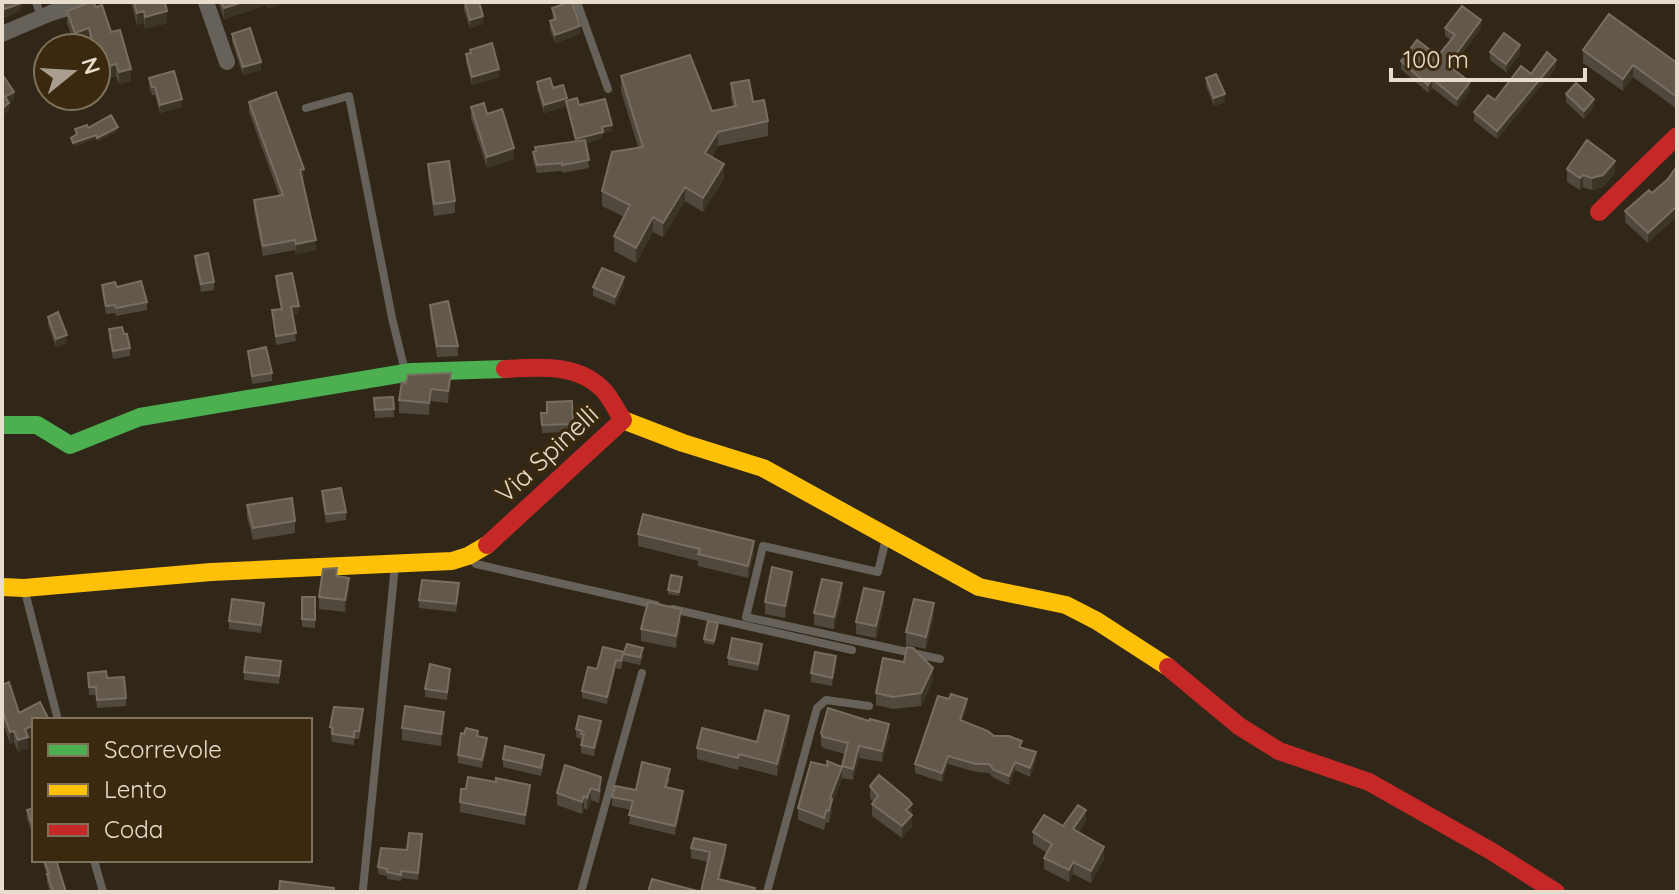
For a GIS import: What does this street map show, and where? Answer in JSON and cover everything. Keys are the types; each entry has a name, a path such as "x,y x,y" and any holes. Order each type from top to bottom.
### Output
{"street":[{"path":"2,34 38,9 87,2"},
{"path":"206,2 227,62"},
{"path":"1599,212 1677,136"},
{"name":"Via Spinelli","path":"2,425 33,423 46,429 59,442 70,445 140,417 405,372 551,367 585,376 605,392 623,420 487,545 452,561 211,572 24,588 2,587"},
{"path":"623,420 763,468 979,587 1066,605 1165,665 1239,726 1279,751 1369,782 1556,892"}],"lane":[{"path":"577,2 608,89"},
{"path":"306,108 349,96 405,372"},
{"path":"887,535 878,572 763,546 746,617 940,659"},
{"path":"468,556 476,564 852,650"},
{"path":"363,889 395,564"},
{"path":"24,588 57,718"},
{"path":"581,892 642,673"},
{"path":"767,892 817,708 826,700 869,706"},
{"path":"95,862 103,892"}],"building":[{"path":"2,2 20,2 21,3 2,10"},
{"path":"90,2 96,7 102,5 111,32 90,32 89,28 75,32 67,11"},
{"path":"134,2 165,2 167,11 145,17 144,11 137,13"},
{"path":"221,2 243,2 224,8"},
{"path":"465,2 479,2 483,16 470,20"},
{"path":"572,2 580,26 555,35 550,21 556,19 552,8"},
{"path":"1462,6 1481,20 1449,66 1470,82 1457,99 1432,79 1428,85 1401,61 1417,40 1438,56 1455,35 1445,28"},
{"path":"1609,14 1677,63 1677,97 1633,65 1623,79 1583,50"},
{"path":"250,28 261,62 243,67 232,34"},
{"path":"120,30 131,69 119,72 116,64 112,65 111,32"},
{"path":"1504,33 1520,45 1506,64 1490,52"},
{"path":"492,43 499,69 472,77 466,54"},
{"path":"1547,52 1556,60 1497,131 1474,112 1488,95 1495,100 1521,66 1531,74"},
{"path":"690,55 712,111 736,106 731,83 749,80 753,102 764,100 768,121 718,132 705,153 724,164 703,198 685,187 663,223 653,217 636,248 614,236 630,205 602,191 612,152 643,147 621,76"},
{"path":"174,71 182,99 160,105 149,78"},
{"path":"1216,74 1225,94 1214,98 1206,78"},
{"path":"4,77 14,92 5,97 9,103 2,108 2,79"},
{"path":"550,78 553,88 563,85 567,98 544,105 537,82"},
{"path":"1576,83 1594,99 1584,111 1566,94"},
{"path":"276,92 304,169 300,170 316,240 263,246 254,200 283,195 249,102"},
{"path":"577,98 579,105 605,99 612,125 602,127 603,132 576,139 566,101"},
{"path":"484,103 487,114 502,109 514,148 487,157 471,107"},
{"path":"111,115 118,127 97,138 96,135 73,143 71,138 77,134 75,129 87,125 88,128"},
{"path":"585,140 589,160 537,165 533,152 536,151 535,147"},
{"path":"1587,140 1615,161 1603,175 1592,178 1583,175 1580,178 1567,169"},
{"path":"449,161 455,201 434,204 428,164"},
{"path":"1677,166 1677,206 1648,233 1625,211 1649,190 1652,193"},
{"path":"208,253 214,282 201,284 195,256"},
{"path":"602,268 624,277 615,297 593,287"},
{"path":"292,273 299,306 289,307 296,333 276,336 272,310 282,309 276,276"},
{"path":"141,281 147,302 116,308 115,305 106,306 102,285 115,282 117,287"},
{"path":"448,301 458,346 437,346 430,305"},
{"path":"58,312 67,335 56,339 48,317"},
{"path":"122,327 130,348 113,351 109,329"},
{"path":"266,347 272,373 252,376 248,351"},
{"path":"451,373 448,391 431,389 429,403 399,400 402,382 406,383 408,375"},
{"path":"393,397 394,409 375,410 374,398"},
{"path":"572,401 573,424 542,425 541,413 547,413 547,402"},
{"path":"341,488 346,512 326,514 322,491"},
{"path":"292,498 295,521 253,528 247,505"},
{"path":"643,514 754,541 748,566 698,554 700,549 638,534"},
{"path":"772,567 792,572 785,606 765,602"},
{"path":"337,568 336,576 349,578 345,600 319,597 323,569"},
{"path":"671,575 682,577 679,592 668,590"},
{"path":"822,579 842,583 834,617 814,613"},
{"path":"422,580 459,583 456,604 419,600"},
{"path":"864,588 884,592 876,626 856,622"},
{"path":"302,597 315,597 315,620 302,619"},
{"path":"232,599 264,603 261,625 229,621"},
{"path":"914,599 934,603 926,637 906,632"},
{"path":"648,602 681,609 676,636 641,629"},
{"path":"708,621 718,623 714,641 704,639"},
{"path":"732,638 762,644 758,664 728,658"},
{"path":"627,644 643,648 640,657 623,654 621,661 616,660 607,697 582,691 588,667 597,669 603,647 624,652"},
{"path":"907,647 913,648 933,668 921,693 893,697 876,693 883,658 904,662"},
{"path":"815,652 836,656 832,678 811,673"},
{"path":"246,657 281,661 279,676 244,672"},
{"path":"430,664 450,669 447,692 425,689"},
{"path":"106,671 107,678 124,677 126,698 97,700 96,687 89,687 88,673"},
{"path":"9,682 19,713 40,702 48,718 32,718 32,726 25,729 28,737 18,740 14,731 10,732 2,709 2,685"},
{"path":"951,694 967,699 960,720 994,736 1009,736 1022,741 1019,747 1036,752 1030,768 1015,762 1009,776 994,770 989,764 976,764 948,756 942,773 915,764 938,696 949,699"},
{"path":"405,706 444,712 441,734 402,728"},
{"path":"334,707 363,709 359,731 354,731 354,737 332,734 333,728 330,727"},
{"path":"828,708 889,724 882,751 859,746 853,769 842,766 848,743 823,737 821,733"},
{"path":"765,710 789,716 777,764 697,748 702,728 757,742"},
{"path":"579,716 601,721 594,748 581,745 584,735 576,729"},
{"path":"466,728 478,731 477,736 487,738 482,760 458,755 461,733 464,734"},
{"path":"505,746 544,755 541,768 503,759"},
{"path":"827,761 842,767 824,818 798,808 811,762 828,766"},
{"path":"642,762 670,769 665,787 683,791 675,826 629,815 633,801 612,797 615,786 636,790"},
{"path":"565,765 601,777 599,791 591,788 582,802 557,793"},
{"path":"879,775 912,804 906,810 912,815 902,826 872,804 878,796 870,786"},
{"path":"468,777 496,782 496,778 530,785 525,815 460,802 461,789 466,789"},
{"path":"1078,805 1086,810 1073,829 1104,847 1091,871 1073,862 1069,870 1044,858 1052,844 1033,832 1044,815 1063,826"},
{"path":"409,833 422,834 418,873 401,871 401,875 378,867 381,848 407,850"},
{"path":"694,838 726,845 718,879 755,888 754,892 701,892 710,852 691,848"},
{"path":"45,862 57,862 66,892 53,892"},
{"path":"652,879 701,892 648,892"},
{"path":"280,881 334,888 333,892 279,892"}],"traffic: fast":[{"path":"2,425 37,425 70,445 140,417 411,372 505,369"}],"traffic: slow":[{"path":"623,420 763,468 979,587 1066,605 1097,621 1168,667"},
{"path":"2,587 24,588 211,572 452,561 487,545"}],"traffic: jam":[{"path":"1599,212 1677,136"},
{"path":"487,545 623,420 606,393 585,376 559,369 505,369"},
{"path":"1168,667 1239,726 1279,751 1369,782 1556,892"}]}
